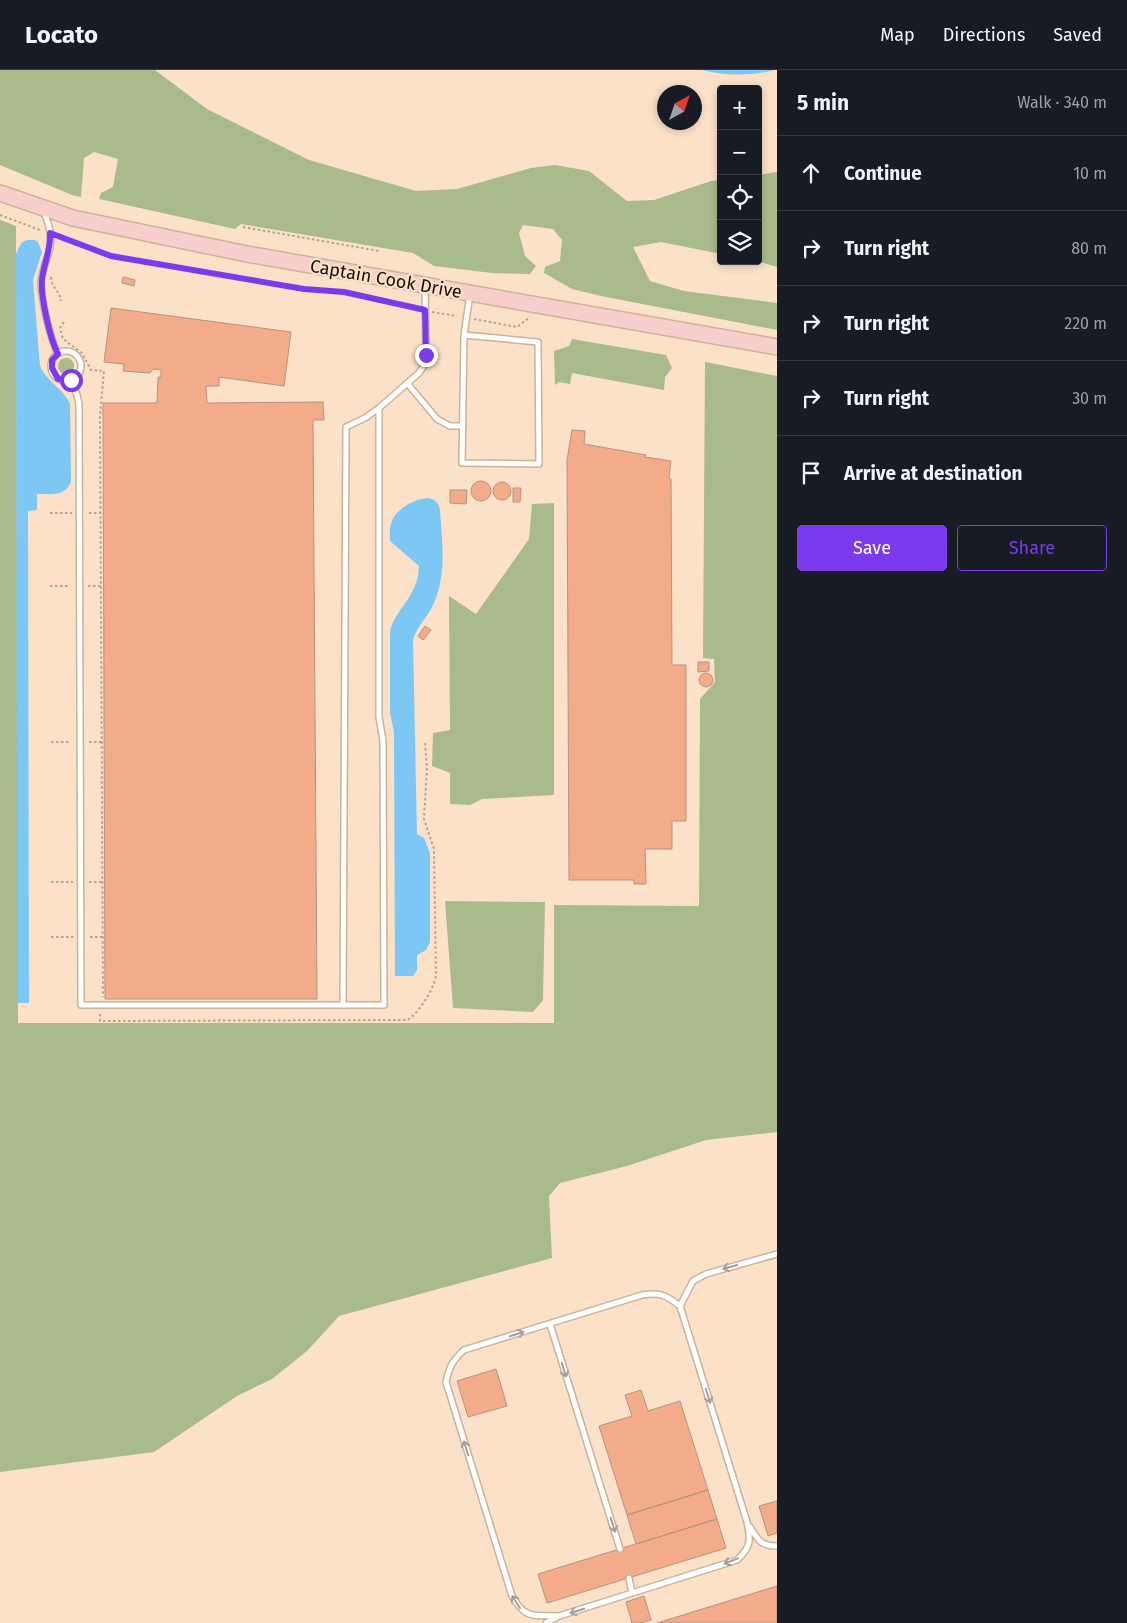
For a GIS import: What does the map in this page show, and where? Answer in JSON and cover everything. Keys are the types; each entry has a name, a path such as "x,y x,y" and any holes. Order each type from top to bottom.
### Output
{"main road":[{"name":"Captain Cook Drive","path":"0,193 73,218 239,252 777,347"}],"lane":[{"path":"42,208 50,233 49,251 41,281 53,345 58,354"},
{"path":"343,1005 346,427 365,418 378,408 418,373 425,364 425,286"},
{"path":"464,335 538,342 539,464 462,464 464,335 470,294"},
{"path":"71,352 78,358 81,366 75,378 71,380 58,379 53,372 52,360 58,354 71,352"},
{"path":"71,380 79,404 81,1005 384,1005 383,741 379,718 378,408"},
{"path":"407,383 437,419 450,426 463,426"},
{"path":"680,1306 693,1281 706,1274 777,1254"},
{"path":"546,1623 559,1616 737,1560 745,1553 751,1540 748,1522 680,1306 669,1297 654,1293 648,1294 464,1350 453,1360 446,1382 512,1596 519,1608 529,1615 559,1616"},
{"path":"550,1324 620,1549"},
{"path":"748,1522 759,1540 768,1546 777,1546"},
{"path":"628,1578 632,1593"}],"path":[{"path":"0,215 111,256 304,289 344,292 425,310 517,327 543,307"},
{"path":"243,227 379,251"},
{"path":"50,272 52,287 59,294 61,302"},
{"path":"64,322 60,328 63,339 82,353 91,370 104,371 100,415 103,1000"},
{"path":"50,513 73,513"},
{"path":"86,513 101,513"},
{"path":"50,586 73,586"},
{"path":"86,586 101,586"},
{"path":"51,742 74,742"},
{"path":"86,742 102,742"},
{"path":"51,882 74,882"},
{"path":"87,882 102,882"},
{"path":"51,937 74,937"},
{"path":"87,937 103,937"}],"green space":[{"path":"0,70 155,70 207,109 309,160 416,191 457,189 531,168 555,165 589,171 627,201 654,200 717,180 717,253 661,242 633,247 650,281 684,291 777,303 777,330 572,289 544,273 545,267 560,261 562,240 553,229 523,225 519,233 525,256 536,266 530,274 492,273 434,266 413,253 241,224 235,229 99,199 101,193 113,187 118,159 94,152 84,158 81,197 0,165"},
{"path":"777,172 777,267 762,262 762,174"},
{"path":"0,220 16,226 18,1023 554,1023 554,905 699,906 700,699 715,682 714,659 703,658 705,362 777,376 777,1132 706,1140 627,1166 560,1183 549,1196 552,1258 339,1316 307,1351 272,1379 237,1396 154,1452 0,1472"},
{"path":"572,339 666,355 672,368 665,377 664,390 572,373 570,384 559,382 555,385 554,351 569,346"},
{"path":"66,358 72,360 74,366 72,372 66,374 60,372 58,366 60,360"},
{"path":"554,503 554,795 482,799 470,805 450,804 450,773 432,766 433,733 450,730 449,596 476,614 529,539 532,504"},
{"path":"445,901 545,902 543,1000 533,1012 453,1008"}],"water":[{"path":"702,70 775,70 739,74"},
{"path":"27,240 38,242 42,252 33,280 40,366 70,404 71,482 65,490 57,494 37,494 37,510 28,511 29,1003 17,1003 16,254 21,243"},
{"path":"428,498 436,502 440,510 441,580 434,603 413,640 417,834 424,838 430,853 430,942 426,950 417,955 417,970 413,976 395,976 394,732 390,713 390,630 415,585 419,566 390,541 390,528 394,516 402,508 412,502"}],"building":[{"path":"123,277 135,280 134,286 122,283"},
{"path":"111,308 291,332 284,386 219,377 219,386 206,386 207,403 323,402 324,420 313,420 317,999 105,999 103,403 157,403 158,377 161,377 161,370 153,369 150,373 123,371 124,364 104,362"},
{"path":"572,430 585,431 584,444 671,461 669,478 671,479 672,665 686,665 686,821 672,821 672,849 645,849 646,884 634,884 634,880 569,880 567,460"},
{"path":"481,481 488,484 491,491 488,498 481,501 474,498 471,491 474,484"},
{"path":"502,482 508,485 511,491 508,497 502,500 496,497 493,491 496,485"},
{"path":"513,488 521,488 520,502 513,502"},
{"path":"450,490 467,490 466,504 450,503"},
{"path":"425,626 431,630 423,640 418,636"},
{"path":"698,662 709,662 709,671 698,672"},
{"path":"703,673 709,673 713,680 709,687 703,687 699,683 699,677"},
{"path":"496,1369 507,1406 468,1417 457,1381"},
{"path":"641,1390 648,1411 680,1401 708,1490 627,1515 599,1426 632,1416 625,1395"},
{"path":"708,1490 717,1519 636,1544 627,1515"},
{"path":"777,1501 777,1533 768,1536 759,1506"},
{"path":"717,1519 726,1548 547,1603 538,1574"},
{"path":"777,1586 777,1623 657,1623"},
{"path":"644,1596 651,1620 632,1623 626,1602"}],"route":[{"path":"71,380 58,379 53,372 51,364 58,354 53,345 42,296 41,281 49,251 50,233 111,256 304,289 344,292 378,298 425,310 426,355"}]}
